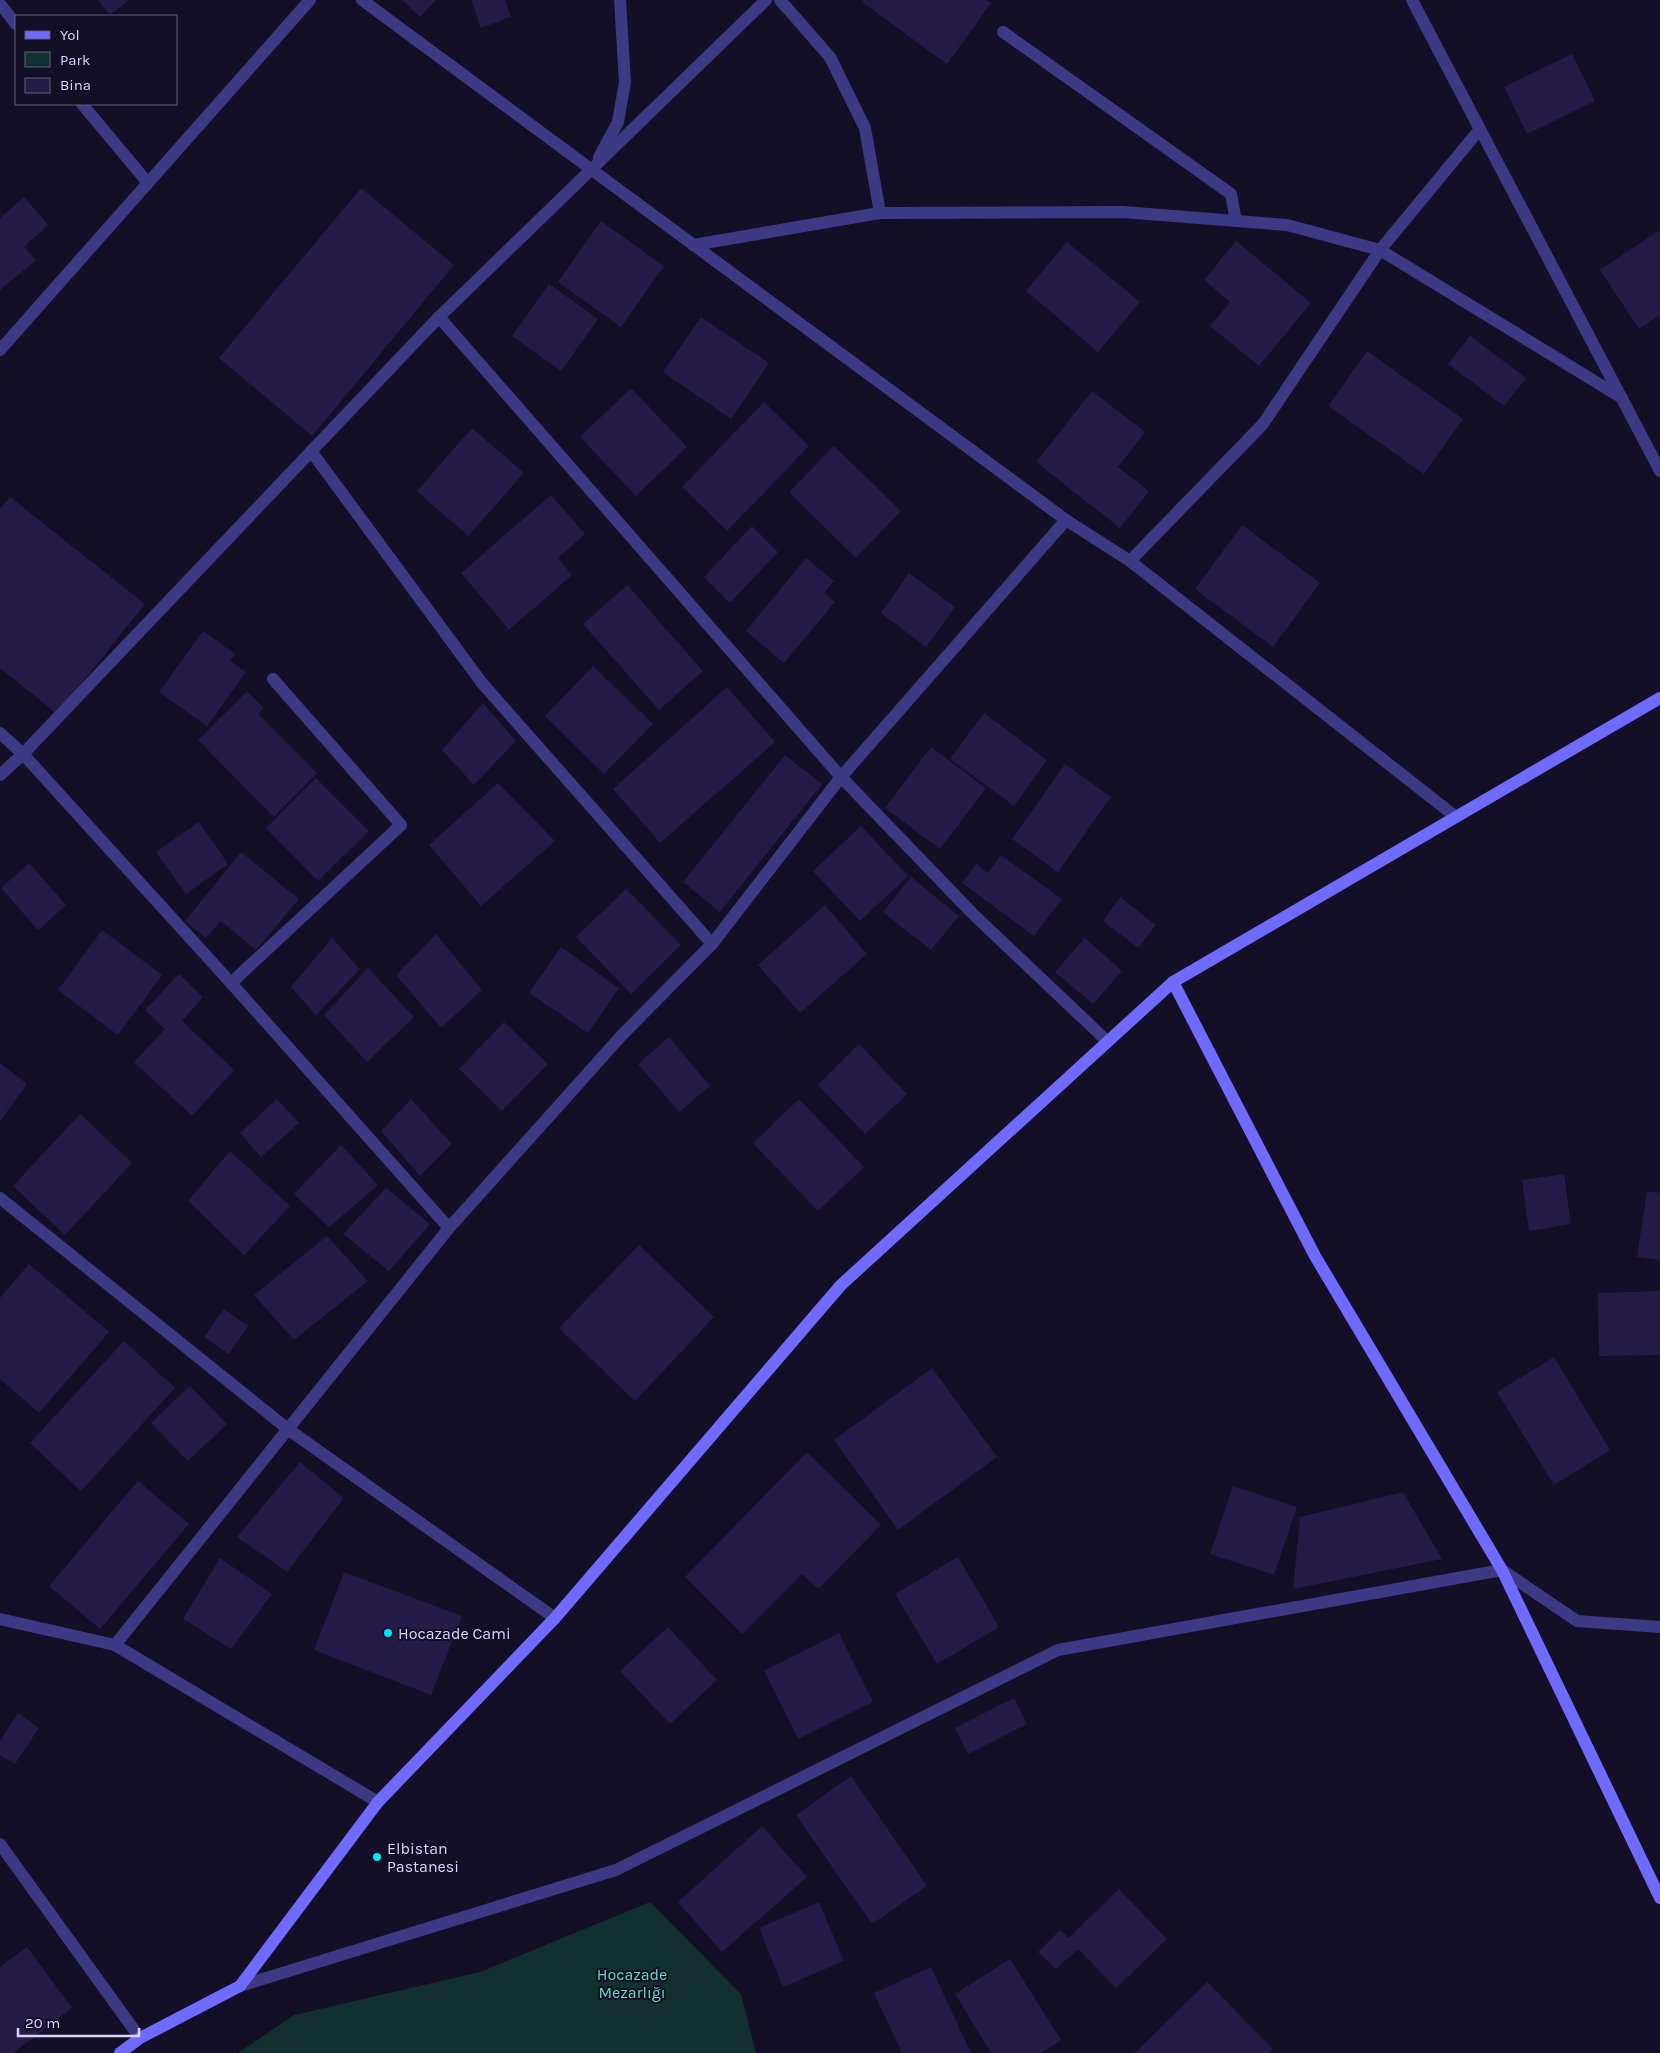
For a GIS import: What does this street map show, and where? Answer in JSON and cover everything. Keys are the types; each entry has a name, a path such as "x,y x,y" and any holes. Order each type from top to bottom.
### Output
{"street":[{"path":"0,350 310,0"},
{"path":"362,0 1066,520 1130,561 1456,817"},
{"path":"591,170 618,122 625,82 620,0"},
{"path":"0,775 23,754 439,317 766,0"},
{"path":"780,0 830,57 865,128 880,213"},
{"path":"1412,0 1660,471"},
{"path":"0,4 15,23"},
{"path":"1003,32 1231,194 1236,221"},
{"path":"83,105 148,183"},
{"path":"1130,561 1263,424 1380,250 1480,129"},
{"path":"693,245 880,213 1124,212 1287,225 1380,250 1622,398"},
{"path":"439,317 841,777 973,914 1107,1041"},
{"path":"311,452 482,683 712,944"},
{"path":"115,1644 289,1430 449,1228 622,1035 712,944 841,777 1066,520"},
{"path":"231,983 401,825 273,679"},
{"path":"240,1986 378,1802 555,1618 841,1284 1107,1041 1173,982 1660,698"},
{"path":"0,733 23,754 231,983 449,1228"},
{"path":"1173,982 1315,1256 1502,1570 1660,1898"},
{"path":"0,1198 289,1430 555,1618"},
{"path":"120,2053 140,2038 240,1986 616,1870 1058,1650 1502,1570 1577,1621 1660,1627"},
{"path":"0,1619 115,1644 378,1802"},
{"path":"0,1844 140,2038"}],"green space":[{"name":"Hocazade Mezarlığı","path":"650,1902 741,1994 756,2053 238,2053 294,2015 480,1972"}],"building":[{"path":"98,0 129,0 110,15"},
{"path":"402,0 436,0 420,17"},
{"path":"471,0 505,0 511,17 481,28"},
{"path":"864,0 986,0 991,3 947,64 862,2"},
{"path":"1572,54 1595,101 1527,134 1504,87"},
{"path":"361,188 454,265 312,436 219,358"},
{"path":"24,197 48,225 24,247 36,260 0,290 0,218"},
{"path":"601,221 664,266 621,327 558,282"},
{"path":"1660,230 1660,315 1639,329 1600,270"},
{"path":"1236,241 1311,303 1259,366 1210,326 1230,302 1204,280"},
{"path":"1067,242 1140,302 1098,352 1026,291"},
{"path":"549,284 598,319 561,371 512,336"},
{"path":"701,317 769,363 731,419 663,372"},
{"path":"1470,336 1526,378 1504,406 1448,364"},
{"path":"1367,351 1463,419 1424,474 1328,406"},
{"path":"631,388 687,447 636,496 580,437"},
{"path":"1092,391 1145,432 1118,467 1149,491 1120,528 1036,462"},
{"path":"764,402 809,446 727,531 682,487"},
{"path":"472,428 524,473 468,536 417,491"},
{"path":"834,446 901,511 856,558 789,492"},
{"path":"551,495 585,534 558,558 572,575 509,630 461,573"},
{"path":"10,497 145,604 57,714 0,668 0,509"},
{"path":"1242,525 1320,583 1273,647 1195,589"},
{"path":"752,526 778,552 730,603 704,577"},
{"path":"806,558 834,581 824,593 835,602 784,663 746,631"},
{"path":"909,573 955,607 926,647 881,613"},
{"path":"627,585 703,671 659,710 583,624"},
{"path":"203,631 235,654 230,661 246,672 207,726 159,692"},
{"path":"593,666 653,724 604,774 545,716"},
{"path":"727,687 775,742 660,843 613,789"},
{"path":"247,691 264,708 258,714 317,773 274,817 198,740"},
{"path":"483,703 516,741 474,785 442,750"},
{"path":"984,713 1047,760 1014,806 950,759"},
{"path":"931,747 986,788 940,849 885,808"},
{"path":"785,755 822,784 720,912 683,882"},
{"path":"1065,764 1111,797 1058,872 1012,839"},
{"path":"316,778 369,831 318,881 266,828"},
{"path":"498,783 555,841 481,906 429,845"},
{"path":"199,822 228,864 186,894 156,852"},
{"path":"861,826 908,876 860,921 813,871"},
{"path":"241,852 299,899 256,950 221,921 206,938 185,921"},
{"path":"1001,855 1062,899 1034,936 962,883 976,864 988,873"},
{"path":"29,863 66,905 38,930 1,888"},
{"path":"911,877 959,916 931,950 883,912"},
{"path":"626,889 681,945 631,994 576,937"},
{"path":"1120,897 1156,925 1138,948 1103,921"},
{"path":"825,905 867,954 800,1013 758,965"},
{"path":"102,930 162,975 118,1035 58,990"},
{"path":"436,934 482,990 441,1028 396,975"},
{"path":"332,938 360,969 316,1015 291,987"},
{"path":"1085,938 1122,971 1093,1004 1055,972"},
{"path":"561,947 619,988 588,1033 529,993"},
{"path":"368,968 414,1017 367,1062 324,1015"},
{"path":"179,974 203,997 182,1021 234,1070 192,1116 134,1062 165,1029 145,1010"},
{"path":"504,1022 548,1064 502,1111 459,1069"},
{"path":"669,1037 710,1086 679,1112 638,1064"},
{"path":"859,1044 907,1094 865,1134 818,1085"},
{"path":"0,1063 27,1084 0,1121"},
{"path":"277,1099 299,1123 261,1157 240,1133"},
{"path":"411,1099 452,1144 420,1176 381,1131"},
{"path":"799,1099 864,1167 818,1211 753,1143"},
{"path":"80,1114 132,1163 65,1235 13,1186"},
{"path":"341,1145 378,1185 329,1227 294,1194"},
{"path":"230,1151 290,1206 244,1255 188,1201"},
{"path":"1564,1174 1571,1224 1529,1231 1522,1180"},
{"path":"386,1188 430,1224 389,1271 343,1234"},
{"path":"1647,1191 1660,1193 1660,1260 1637,1257"},
{"path":"327,1236 368,1281 294,1340 254,1295"},
{"path":"639,1245 714,1317 635,1401 559,1328"},
{"path":"29,1264 109,1332 39,1413 0,1379 0,1298"},
{"path":"1660,1291 1660,1355 1599,1356 1598,1293"},
{"path":"224,1309 248,1326 229,1354 204,1337"},
{"path":"124,1341 175,1388 81,1491 30,1443"},
{"path":"1554,1357 1610,1450 1554,1485 1497,1392"},
{"path":"932,1368 997,1457 898,1530 834,1440"},
{"path":"190,1386 227,1424 188,1461 151,1423"},
{"path":"807,1452 881,1525 818,1589 802,1574 742,1634 685,1577"},
{"path":"300,1462 344,1498 287,1572 237,1537"},
{"path":"138,1481 189,1524 100,1629 49,1586"},
{"path":"1233,1486 1297,1507 1274,1575 1210,1554"},
{"path":"1403,1492 1442,1559 1293,1589 1300,1517"},
{"path":"958,1557 999,1627 937,1664 895,1594"},
{"path":"220,1558 272,1594 231,1649 183,1619"},
{"name":"Hocazade Cami","path":"344,1572 462,1616 431,1695 314,1650"},
{"path":"668,1627 717,1680 670,1724 620,1671"},
{"path":"839,1633 873,1702 798,1739 764,1671"},
{"path":"1014,1698 1027,1724 968,1754 955,1728"},
{"path":"18,1713 39,1728 15,1764 0,1755 0,1741"},
{"path":"851,1776 927,1886 872,1924 796,1815"},
{"path":"762,1826 807,1877 722,1952 678,1902"},
{"path":"1119,1889 1167,1939 1116,1988 1078,1949 1056,1969 1038,1952 1060,1930 1069,1938"},
{"path":"819,1902 844,1961 783,1987 759,1928"},
{"path":"27,1947 72,2008 13,2053 0,2053 0,1967"},
{"path":"1010,1959 1061,2040 1041,2053 991,2053 955,1994"},
{"path":"931,1967 971,2053 902,2053 874,1993"},
{"path":"1207,1982 1273,2049 1269,2053 1135,2053"}],"place":[{"name":"Hocazade Cami","path":"388,1633"},
{"name":"Elbistan Pastanesi","path":"377,1857"}]}
